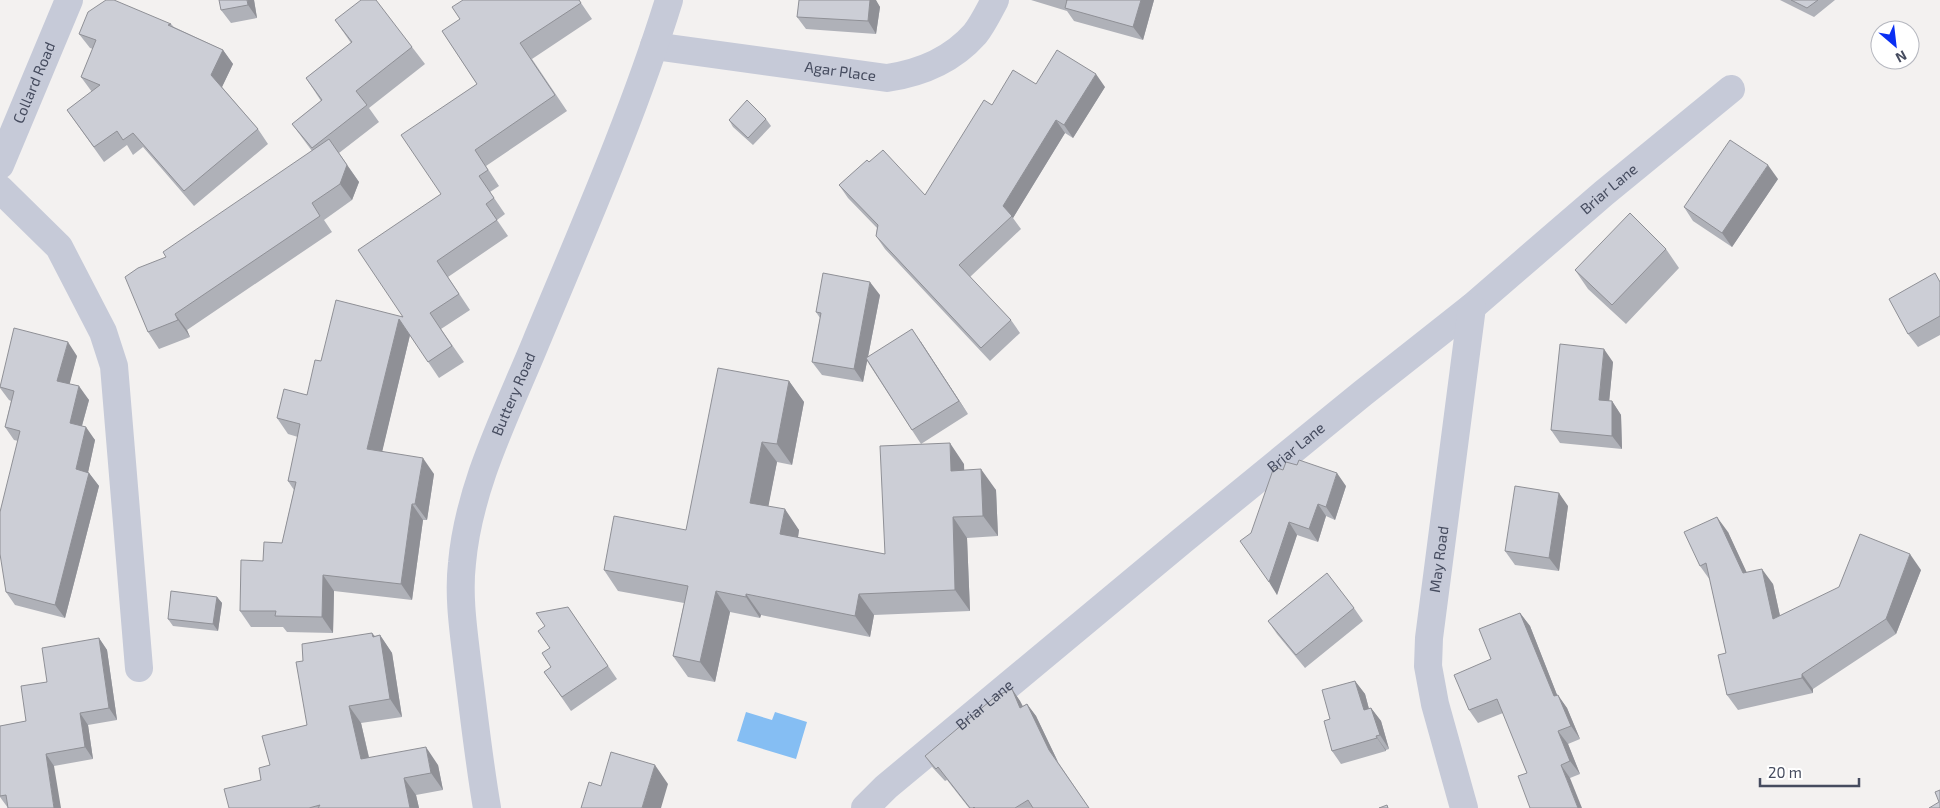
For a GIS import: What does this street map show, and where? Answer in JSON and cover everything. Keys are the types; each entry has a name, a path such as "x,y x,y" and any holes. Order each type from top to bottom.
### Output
{"street":[{"name":"Collard Road","path":"0,165 69,0"},
{"name":"Buttery Road","path":"487,808 461,607 462,562 471,508 490,451 573,253 654,46 668,0"},
{"name":"Agar Place","path":"654,46 887,78 928,68 952,55 976,33 995,0"},
{"name":"Briar Lane","path":"869,808 886,787 1146,570 1363,393 1472,307 1604,193 1731,89"},
{"path":"0,189 59,247 103,332 114,366 139,668"},
{"name":"May Road","path":"1464,808 1435,704 1428,666 1429,638 1472,307"}],"water":[{"path":"746,712 772,720 775,712 807,722 796,759 737,741"}],"building":[{"path":"106,0 114,0 171,24 168,25 223,50 211,75 258,129 184,191 133,133 123,140 117,131 94,147 67,110 100,85 81,77 96,40 79,34 88,12"},
{"path":"219,0 247,0 248,5 221,10"},
{"path":"361,0 376,0 412,47 356,91 367,105 312,148 292,124 322,100 306,78 352,42 335,20"},
{"path":"463,0 579,0 581,3 520,43 555,95 475,150 488,170 479,176 494,198 486,204 497,220 437,261 459,294 430,313 452,346 428,362 399,319 367,449 423,458 415,504 412,504 401,584 323,575 322,617 275,616 276,611 240,611 241,560 263,561 264,542 282,543 296,482 288,481 300,424 277,418 284,389 307,395 315,360 321,361 336,300 403,317 358,250 441,194 401,135 477,84 442,31 460,19 452,7"},
{"path":"799,0 870,0 868,21 797,17"},
{"path":"1067,0 1141,0 1133,27 1065,8"},
{"path":"1791,0 1818,0 1807,8"},
{"path":"1057,50 1096,74 1064,125 1056,120 1003,206 1012,216 959,265 1011,320 981,348 876,236 878,225 839,185 867,160 869,162 883,150 925,195 984,100 992,105 1013,70 1036,84"},
{"path":"747,100 766,119 748,138 729,120"},
{"path":"329,139 347,165 340,184 312,203 320,216 175,314 178,320 148,332 125,277 138,268 166,257 163,252"},
{"path":"1730,140 1768,165 1722,233 1684,207"},
{"path":"1630,213 1666,249 1612,305 1575,270"},
{"path":"823,273 870,282 854,369 812,362 821,313 816,312"},
{"path":"1935,273 1940,282 1940,316 1908,334 1889,299"},
{"path":"14,328 68,342 57,381 79,386 70,423 86,427 76,469 89,473 55,605 6,592 0,554 0,512 20,431 5,427 14,391 0,387"},
{"path":"912,329 959,401 912,430 866,358"},
{"path":"1560,344 1604,349 1599,400 1612,401 1612,436 1551,430"},
{"path":"718,368 789,381 777,444 762,442 750,503 785,509 780,534 885,554 880,446 950,443 951,471 981,469 983,516 953,517 955,590 859,594 855,616 746,594 746,597 716,591 700,662 673,656 688,586 604,570 614,516 686,530"},
{"path":"1299,460 1337,473 1326,507 1318,504 1309,529 1289,522 1269,582 1240,541 1251,533 1274,467 1283,470 1286,462 1297,465"},
{"path":"1515,486 1559,493 1549,558 1505,551"},
{"path":"1717,517 1743,573 1762,569 1773,619 1839,587 1860,534 1910,554 1886,619 1802,674 1802,678 1727,695 1718,655 1726,653 1706,563 1700,566 1684,532"},
{"path":"1327,573 1354,608 1296,655 1268,621"},
{"path":"171,591 217,597 213,624 168,619"},
{"path":"568,607 608,666 562,697 544,672 551,667 542,653 550,648 538,631 545,626 536,613"},
{"path":"1520,613 1554,696 1558,695 1571,726 1558,731 1570,761 1561,765 1578,808 1530,808 1518,776 1527,773 1497,699 1469,710 1454,675 1491,659 1479,629"},
{"path":"372,633 373,637 380,635 390,699 349,706 361,759 426,747 431,773 404,778 410,808 318,808 320,805 309,808 229,808 224,789 261,780 259,768 270,765 262,736 307,725 296,662 303,661 302,644"},
{"path":"99,638 109,708 80,713 85,747 46,754 54,808 8,808 6,795 0,796 0,726 26,721 21,686 47,682 42,648"},
{"path":"1355,681 1364,710 1371,708 1380,735 1376,736 1377,738 1332,751 1324,721 1330,719 1322,690"},
{"path":"1012,689 1020,708 1027,704 1049,750 1089,808 1033,808 1028,800 1015,808 970,808 938,767 936,769 925,756 996,696"},
{"path":"611,752 655,765 642,808 581,808 589,782 601,786"},
{"path":"1940,790 1940,808 1929,808 1939,802 1935,792"}]}
